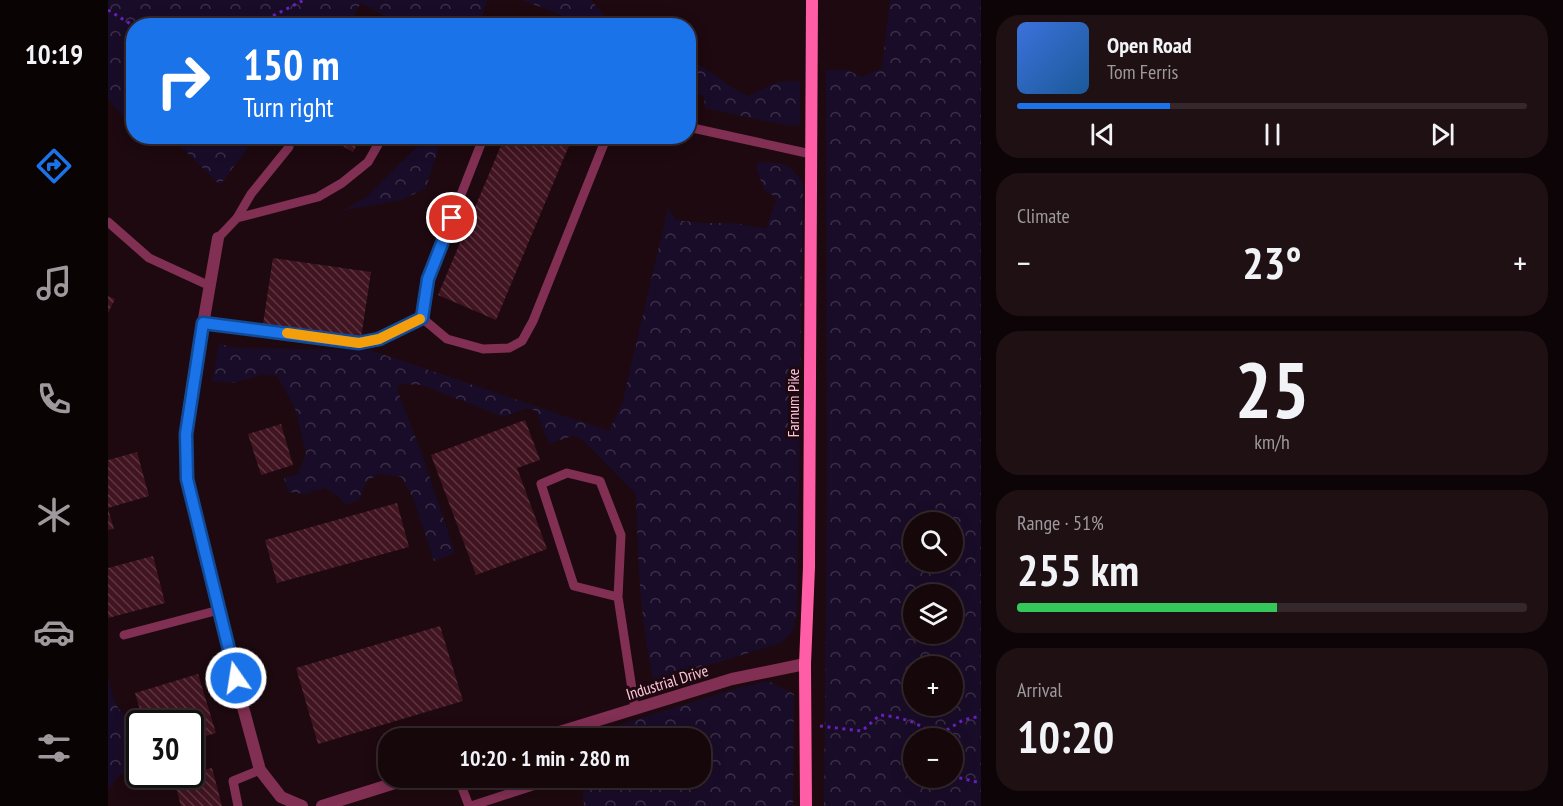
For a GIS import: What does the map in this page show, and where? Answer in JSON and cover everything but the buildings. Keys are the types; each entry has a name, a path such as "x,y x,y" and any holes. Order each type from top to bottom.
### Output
{"main road":[{"name":"Farnum Pike","path":"806,806 805,664 809,567 812,0"}],"street":[{"path":"218,238 186,434 187,479 260,770 281,797 302,806"},
{"name":"Industrial Drive","path":"581,728 732,680 805,664"},
{"path":"325,805 379,788"}],"lane":[{"path":"696,129 811,154"},
{"path":"237,218 318,197 342,183 368,162 378,144"},
{"path":"422,318 428,279 481,144"},
{"path":"422,318 447,339 483,349 510,348 522,341 533,321 604,144"},
{"path":"218,238 237,218 251,194 289,147"},
{"path":"108,222 149,258 210,286"},
{"path":"203,323 359,343 379,339 422,318"},
{"path":"618,597 574,586 541,483 567,473 600,481 621,535 618,597 635,709"},
{"path":"124,634 219,610"},
{"path":"238,806 232,781 260,770"},
{"path":"463,788 470,806 526,788"}],"path":[{"path":"269,18 304,0"},
{"path":"108,10 126,21"},
{"path":"806,725 862,731 880,715 897,717 924,728"},
{"path":"950,728 963,720 981,716"},
{"path":"963,779 981,783"}],"green space":[{"path":"108,0 487,0 481,18 388,18 361,3 352,18 126,18 126,119 108,99"},
{"path":"522,0 591,0 606,18 567,18"},
{"path":"890,0 981,0 981,806 824,806 827,490 826,70 847,70 862,77 882,68"},
{"path":"696,64 748,96 777,82 800,81 800,126 779,124 705,108 704,96 696,94"},
{"path":"178,144 251,144 220,185"},
{"path":"420,144 440,144 426,188 402,200 344,210 365,198"},
{"path":"760,162 790,167 803,184 797,615 792,632 781,643 654,682 642,612 636,494 582,439 572,436 549,444 536,411 527,408 503,417 422,385 400,384 397,389 422,454 455,553 434,561 414,500 401,477 381,474 367,480 359,500 345,505 340,498 325,488 305,494 288,492 284,478 298,474 306,454 295,408 277,376 265,374 232,383 212,381 219,344 239,348 370,350 609,431 622,404 668,208 676,220 734,223 766,229 777,198 764,190 756,166"},
{"path":"108,678 116,704 126,715 126,772 119,776 108,789"},
{"path":"768,681 794,694 793,806 584,806 583,788 711,788 711,728 609,728 738,688"}],"slow traffic":[{"path":"287,333 359,343 369,342 420,319"}],"route":[{"path":"236,678 187,479 186,434 203,323 359,343 379,339 422,318 428,279 452,218"}]}
